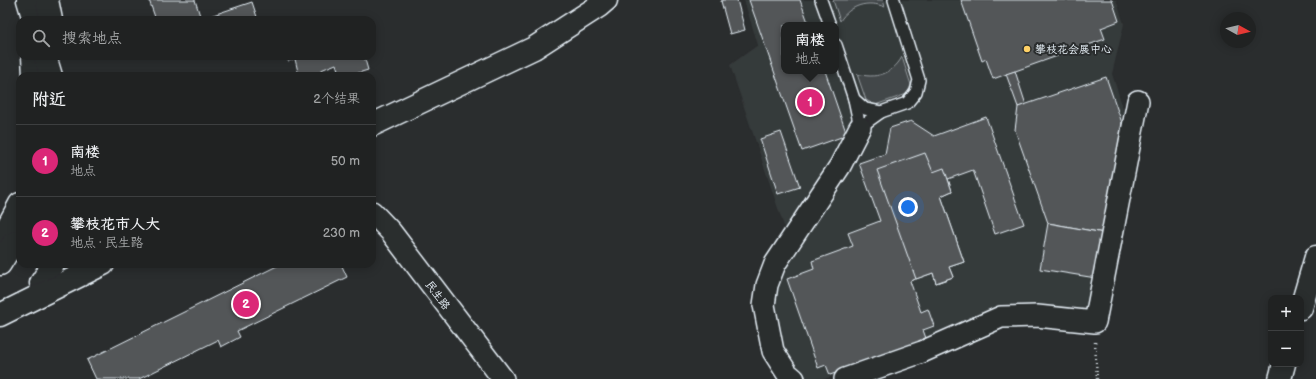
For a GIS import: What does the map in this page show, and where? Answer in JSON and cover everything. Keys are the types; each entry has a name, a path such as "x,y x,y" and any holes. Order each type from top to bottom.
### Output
{"street":[{"path":"25,0 27,16"},
{"path":"28,0 33,16"},
{"path":"47,0 50,16"},
{"path":"376,123 534,48 606,0"},
{"path":"33,60 34,72"},
{"path":"46,60 49,72"},
{"path":"60,60 62,72"},
{"path":"845,379 922,352 1001,317 1037,316 1095,322 1138,101"},
{"path":"794,379 786,373 773,351 764,306 767,285 775,264 840,166 860,127"},
{"path":"0,241 16,211"},
{"name":"民生路","path":"376,216 391,232 503,379"},
{"path":"0,264 13,242 16,241"},
{"path":"1304,298 1316,257"},
{"path":"41,283 51,268"},
{"path":"0,303 71,268"},
{"path":"0,315 95,268"},
{"path":"1280,379 1283,367"}],"lane":[{"path":"822,0 829,22"},
{"path":"839,54 854,99 860,127 881,112 907,104 916,92 919,80 894,0"},
{"path":"854,99 865,109 881,112"}],"path":[{"path":"1095,322 1097,379"}],"shaded area":[{"path":"744,0 1116,0 1124,24 1112,74 1126,117 1092,314 1037,308 930,342 825,379 805,378 792,369 781,348 771,305 773,287 792,250 730,65 758,45"},
{"path":"833,0 883,0 885,7 872,4 860,5 849,11 840,21"},
{"path":"902,57 911,85 907,94 875,105 866,100 857,74 877,76 888,72"}],"building":[{"path":"149,0 195,0 200,16 155,16"},
{"path":"737,0 745,30 730,34 721,1"},
{"path":"749,0 800,0 808,22 781,22 781,74 826,74 847,135 802,151"},
{"name":"攀枝花会展中心","path":"961,0 1112,0 1119,21 1101,28 1105,39 993,79 986,59 982,61"},
{"path":"252,2 257,16 210,16"},
{"path":"295,60 365,60 368,70 361,72 339,72 336,64 321,70 322,72 298,72"},
{"path":"1015,71 1026,105 1018,107 1006,74"},
{"path":"1106,77 1122,123 1104,233 1048,223 1015,130 1018,107"},
{"path":"986,117 1024,224 995,234 973,170 948,179 952,191 941,196 964,262 949,267 953,277 936,283 933,273 910,281 921,312 928,309 934,326 923,330 927,341 830,375 826,365 818,368 787,279 814,269 812,261 853,246 848,233 880,221 859,163 885,154 890,128 911,121 934,136"},
{"path":"781,132 800,187 778,194 760,139"},
{"path":"925,153 933,172 944,168 952,191 941,196 964,262 949,267 953,277 936,283 933,273 916,279 877,170"},
{"path":"1048,223 1104,233 1096,278 1040,269"},
{"path":"273,268 343,268 347,277 237,331 240,337 221,347 218,340 139,379 96,379 87,360"}],"place":[{"name":"攀枝花会展中心","path":"1027,49"},
{"name":"南楼","path":"810,102"},
{"name":"攀枝花市人大","path":"246,304"}]}
